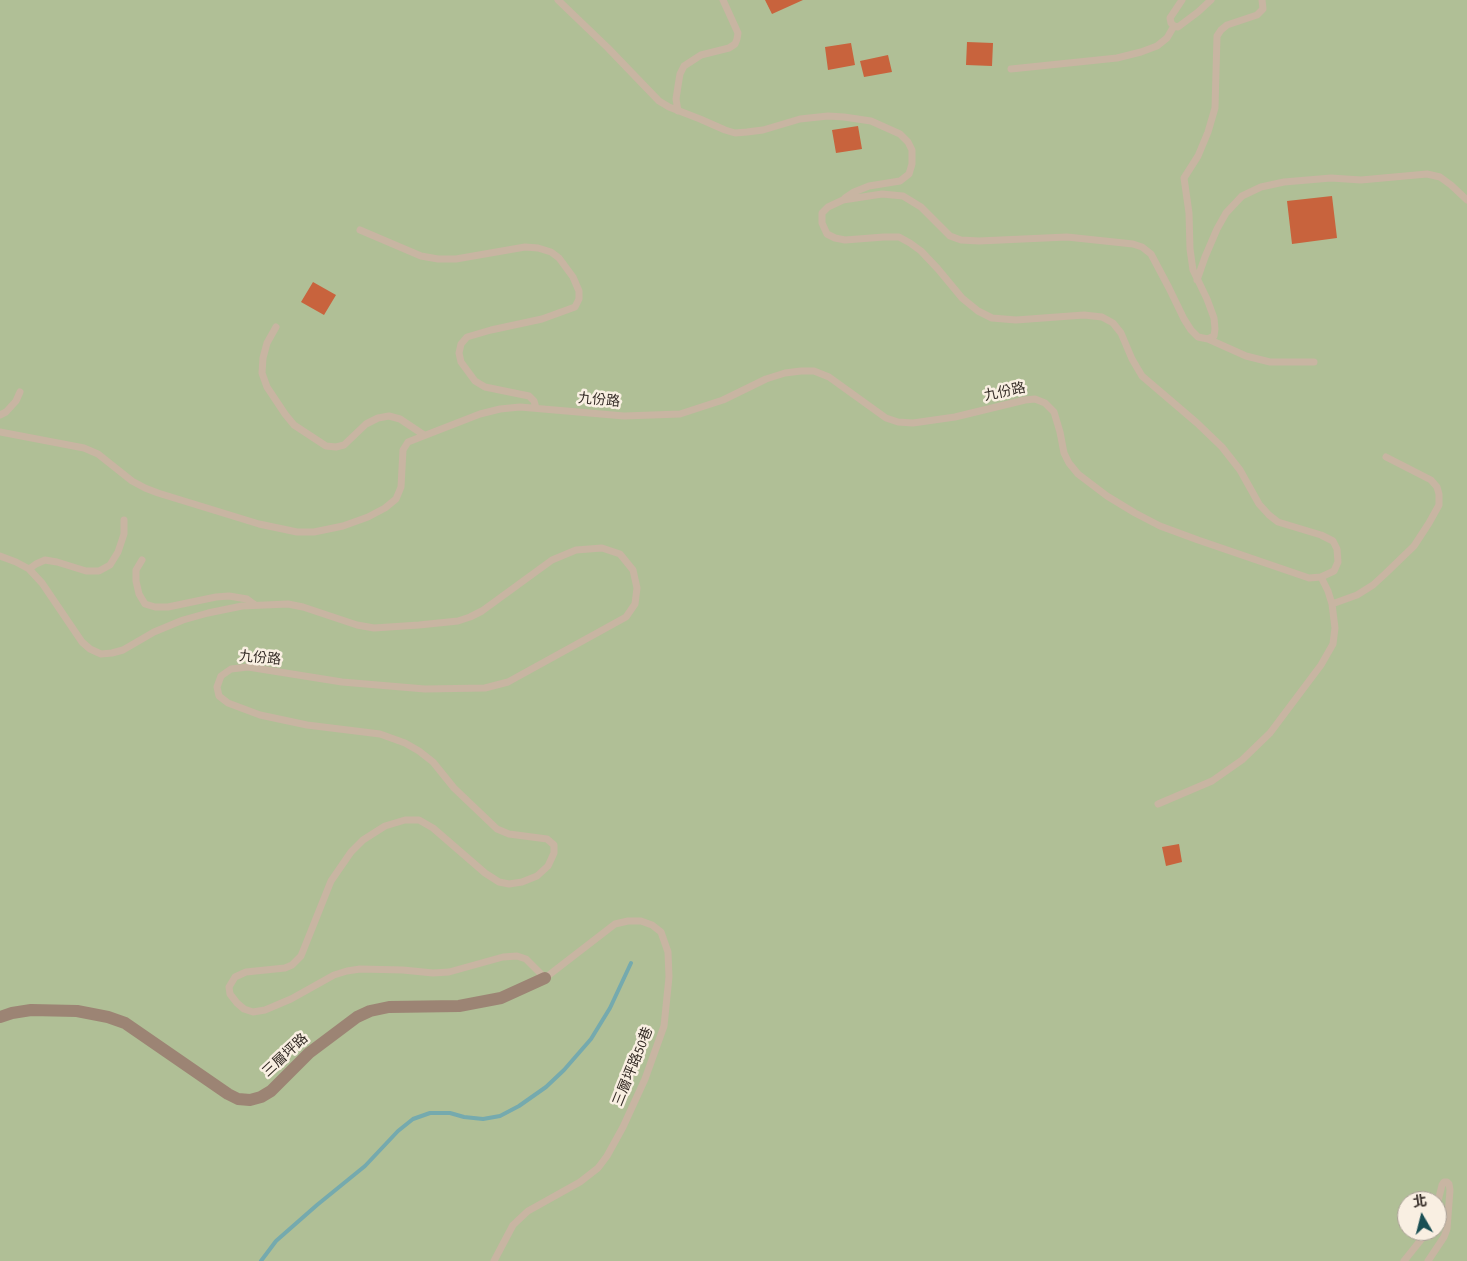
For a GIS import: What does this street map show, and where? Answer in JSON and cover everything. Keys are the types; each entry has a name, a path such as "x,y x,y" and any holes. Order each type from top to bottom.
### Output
{"street":[{"name":"三層坪路","path":"0,1017 31,1010 77,1011 108,1017 125,1023 228,1094 238,1099 250,1100 261,1097 271,1091 309,1052 357,1017 370,1011 389,1008 459,1006 501,998 545,978"}],"lane":[{"path":"558,0 659,101 678,111 725,130 735,133 763,130 800,119 828,116 871,122 900,134 908,142 912,150 912,164 909,174 900,181 869,186 854,192 828,207 822,213 822,224 827,234 845,240 899,237 920,251 962,298 978,311 992,318 1016,320 1084,315 1102,317 1113,323 1121,334 1142,376 1222,447 1240,470 1259,504 1269,515 1278,522 1321,535 1332,541 1337,549 1338,562 1334,571 1321,577 1332,604 1335,628 1333,644 1321,666 1270,733 1242,760 1212,780 1158,804"},
{"path":"678,111 676,99 680,74 684,66 701,55 729,48 735,44 738,33 723,0"},
{"path":"1174,26 1170,18 1182,0"},
{"path":"1174,26 1182,25 1211,0"},
{"path":"1208,340 1214,336 1214,318 1193,270 1184,178 1198,156 1215,108 1217,36 1226,25 1257,15 1263,9 1262,0"},
{"path":"1011,69 1117,58 1141,52 1157,46 1167,38 1174,26"},
{"path":"1197,280 1208,250 1226,213 1242,196 1261,187 1284,182 1331,178 1361,180 1427,174 1440,177 1451,184 1467,200"},
{"path":"838,202 882,194 902,196 921,207 950,236 961,240 1067,237 1133,244 1142,247 1151,254 1184,319 1198,337 1246,356 1270,362 1314,362"},
{"path":"360,230 421,256 438,259 456,259 525,246 551,252 559,258 573,277 579,291 580,299 575,307 542,319 467,337 461,344 459,352 461,362 476,381 485,387 529,396 534,401 536,408"},
{"path":"276,327 267,343 262,373 268,387 294,425 326,446 336,447 344,446 366,424 378,418 389,416 400,419 424,435"},
{"name":"九份路","path":"0,432 84,448 98,454 132,481 145,488 260,524 297,532 314,532 343,526 368,517 385,508 396,499 400,488 403,450 408,442 480,414 520,407 624,416 680,414 723,400 766,379 801,370 814,371 829,377 886,418 898,422 913,423 955,417 1025,400 1035,399 1045,403 1054,412 1064,453 1069,463 1078,474 1107,496 1160,526 1310,578 1321,577"},
{"path":"0,415 6,412 16,401 20,392"},
{"path":"1332,604 1357,595 1373,585 1385,574 1414,546 1439,505 1437,487 1431,480 1386,457"},
{"path":"29,569 45,560 86,572 98,571 110,565 118,552 124,534 124,520"},
{"name":"九份路","path":"0,556 29,569 42,583 82,642 100,654 123,650 154,632 183,620 242,606 288,604 374,628 458,621 482,611 552,560 576,550 602,548 620,554 633,570 637,588 635,604 626,617 508,682 486,688 425,689 342,682 248,667 231,669 222,676 217,687 219,696 228,703 260,715 307,724 380,734 405,743 433,762 454,788 497,829 509,834 547,839 554,845 554,853 548,866 537,876 522,882 509,884 499,882 485,873 433,828 419,820 405,820 385,826 363,840 351,852 330,881 301,956 292,965 285,968 246,972 234,977 230,987 230,994 237,1004 244,1009 254,1012 264,1010 291,999 334,976 360,968 433,973 449,972 503,957 517,956 526,959 545,978"},
{"path":"142,560 136,570 136,581 139,594 145,604 155,607 168,607 229,596 247,599 255,605"},
{"name":"三層坪路50巷","path":"494,1261 513,1225 528,1211 580,1182 598,1168 607,1156 623,1127 645,1079 664,1026 669,977 668,952 661,932 652,925 641,921 628,921 615,924 545,978"},
{"path":"1440,1191 1444,1182 1450,1184 1447,1229"},
{"path":"1404,1261 1420,1241"},
{"path":"1428,1261 1442,1241"}],"green space":[{"path":"0,0 1467,0 1467,1261 0,1261"}],"building":[{"path":"765,0 803,0 772,14"},
{"path":"967,42 993,43 992,66 966,65"},
{"path":"851,43 855,65 828,70 825,47"},
{"path":"888,55 892,72 864,77 860,61"},
{"path":"858,126 862,149 836,153 832,130"},
{"path":"1332,196 1337,238 1292,244 1287,201"},
{"path":"313,282 336,295 324,315 301,302"},
{"path":"1179,844 1182,862 1166,866 1162,847"}],"waterway":[{"path":"261,1261 276,1241 365,1166 398,1131 413,1119 430,1113 450,1113 483,1119 500,1116 519,1106 546,1087 564,1070 591,1039 610,1008 631,963"}]}
